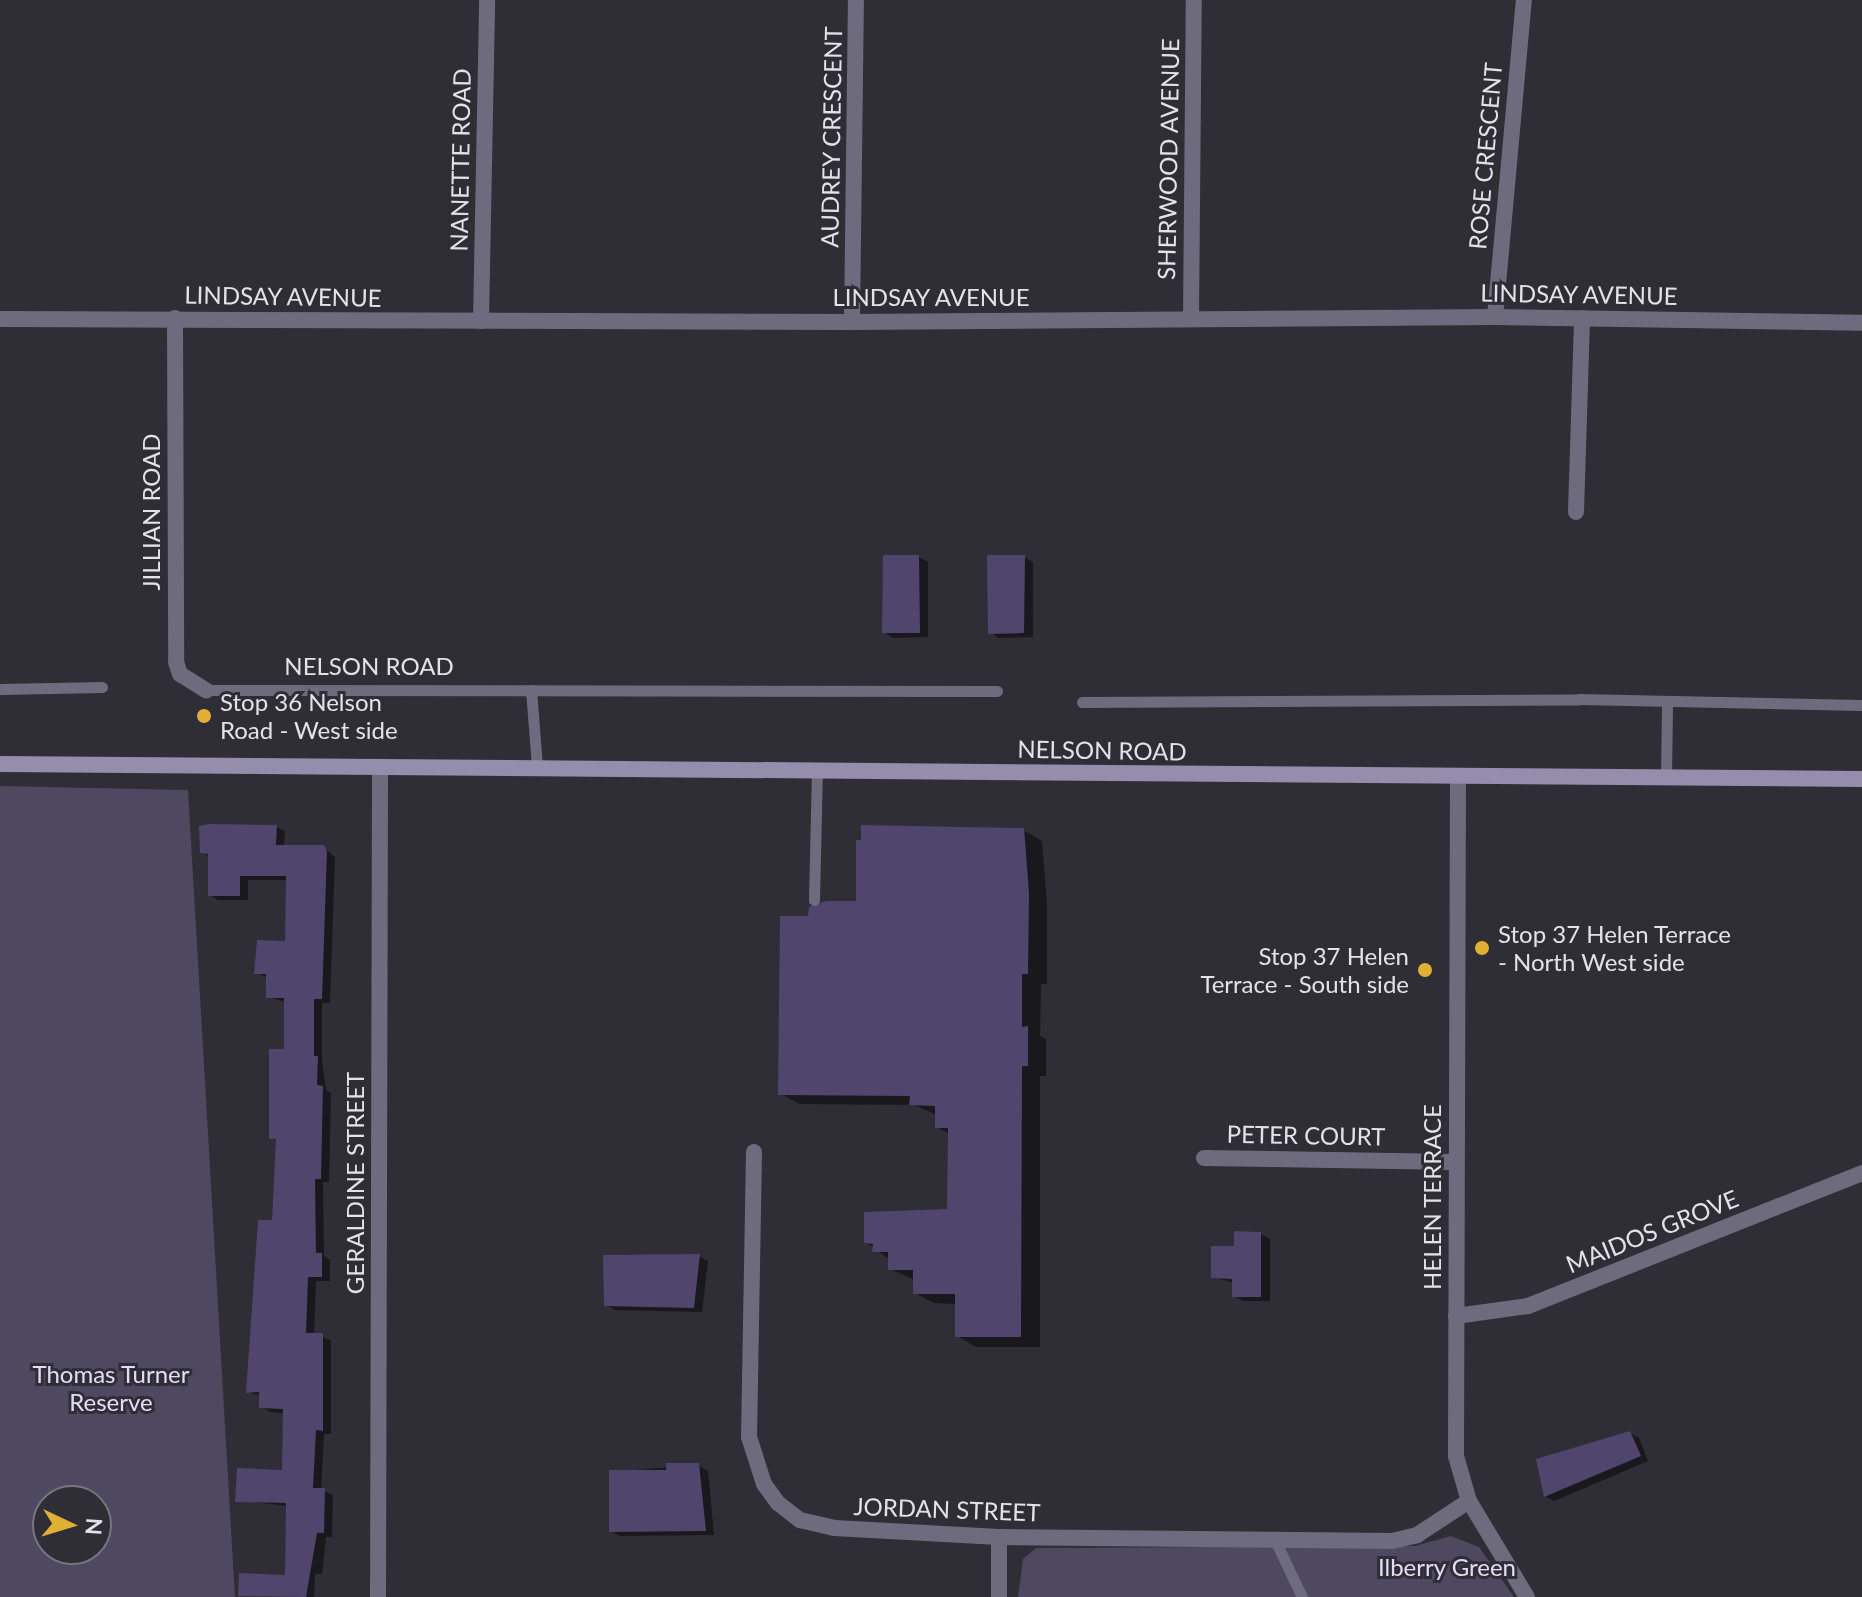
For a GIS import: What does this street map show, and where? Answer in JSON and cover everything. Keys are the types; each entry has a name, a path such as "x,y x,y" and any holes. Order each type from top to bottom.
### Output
{"main road":[{"name":"NELSON ROAD","path":"0,764 1862,779"}],"street":[{"name":"NANETTE ROAD","path":"481,321 487,0"},
{"name":"AUDREY CRESCENT","path":"852,322 856,0"},
{"name":"SHERWOOD AVENUE","path":"1191,319 1194,0"},
{"name":"ROSE CRESCENT","path":"1495,317 1524,0"},
{"name":"LINDSAY AVENUE","path":"0,319 852,322 1495,317 1862,323"},
{"name":"JILLIAN ROAD","path":"175,318 176,662 180,674 206,690"},
{"path":"1576,512 1582,318"},
{"name":"GERALDINE STREET","path":"378,1597 380,769"},
{"name":"HELEN TERRACE","path":"1458,778 1456,1456 1469,1501 1527,1597"},
{"name":"JORDAN STREET","path":"754,1152 748,1424 753,1463 771,1496 788,1512 821,1527 999,1537 1401,1540 1469,1501"},
{"name":"PETER COURT","path":"1204,1158 1456,1162"},
{"name":"MAIDOS GROVE","path":"1456,1316 1528,1306 1862,1173"},
{"path":"999,1537 999,1597"}],"lane":[{"path":"0,689 102,687"},
{"name":"NELSON ROAD","path":"206,690 997,691"},
{"path":"531,690 537,767"},
{"name":"NELSON ROAD","path":"1082,702 1862,705"},
{"path":"1666,778 1667,702"},
{"path":"814,900 817,770"},
{"path":"1275,1540 1302,1597"}],"green space":[{"name":"Thomas Turner Reserve","path":"0,786 188,790 235,1597 0,1597"},
{"name":"Ilberry Green","path":"1451,1536 1479,1547 1514,1597 1018,1597 1023,1559 1036,1548 1415,1546"}],"building":[{"path":"883,555 919,555 920,633 882,633"},
{"path":"987,555 1025,555 1024,633 988,634"},
{"path":"277,825 276,845 324,845 327,851 322,999 314,999 317,1085 323,1086 321,1179 315,1179 316,1253 322,1253 322,1277 308,1277 306,1333 323,1333 323,1431 316,1430 313,1488 325,1488 324,1533 317,1533 306,1597 238,1596 239,1573 285,1575 286,1503 235,1502 237,1468 282,1470 283,1409 259,1408 259,1392 246,1393 258,1220 272,1220 276,1139 269,1139 269,1049 284,1049 284,998 266,998 266,974 254,974 257,940 285,941 286,876 240,876 240,896 208,896 208,854 200,853 199,826"},
{"path":"861,825 1024,828 1029,893 1028,974 1022,974 1022,1027 1028,1026 1028,1066 1022,1066 1021,1337 955,1337 955,1294 913,1294 913,1270 888,1270 888,1252 872,1252 873,1244 864,1243 864,1212 947,1209 948,1128 935,1128 935,1106 909,1105 910,1096 778,1095 780,916 808,916 809,907 826,901 856,901 856,840 861,840"},
{"path":"1234,1231 1261,1232 1261,1297 1232,1297 1232,1279 1211,1278 1211,1246 1234,1246"},
{"path":"700,1254 694,1308 604,1306 603,1255"},
{"path":"1630,1431 1641,1456 1544,1497 1536,1459"},
{"path":"666,1463 699,1463 706,1531 609,1532 609,1470 666,1470"}],"place":[{"name":"Stop 36 Nelson Road - West side","path":"204,716"},
{"name":"Stop 37 Helen Terrace - North West side","path":"1482,948"},
{"name":"Stop 37 Helen Terrace - South side","path":"1425,970"}]}
